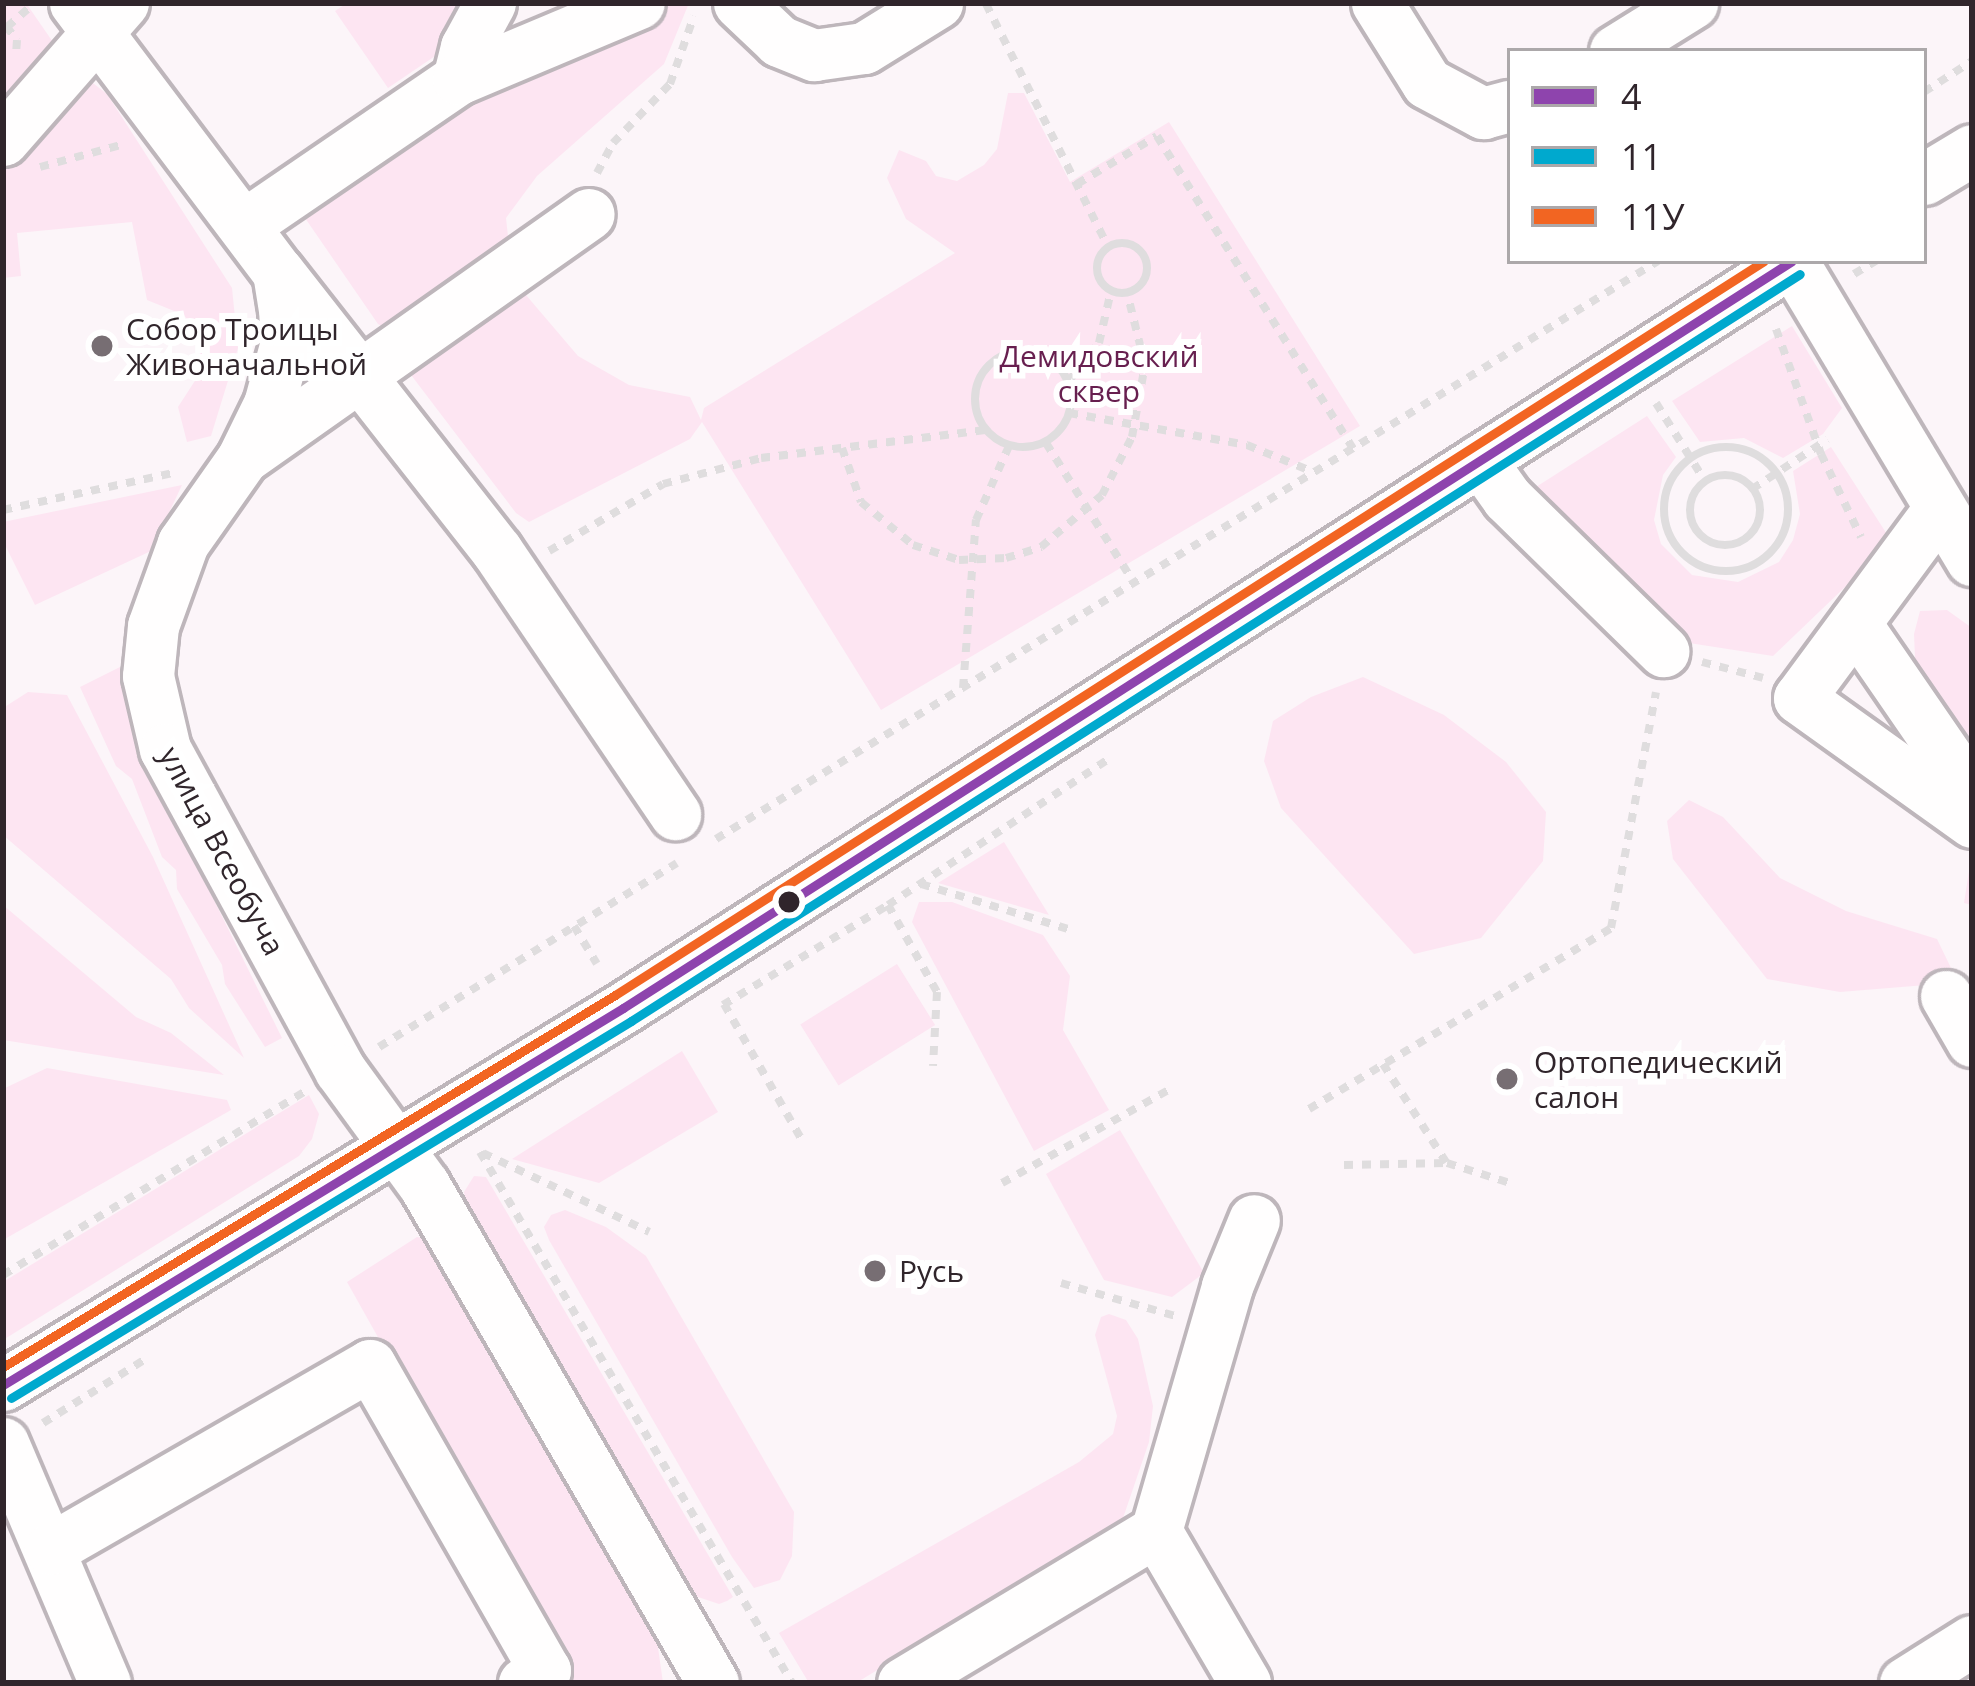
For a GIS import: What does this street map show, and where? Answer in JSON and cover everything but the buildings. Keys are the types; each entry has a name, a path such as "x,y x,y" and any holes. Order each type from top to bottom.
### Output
{"street":[{"path":"458,79 466,47 490,3"},
{"path":"244,225 458,79 639,3"},
{"path":"739,3 779,41 814,55 864,48 938,3"},
{"path":"1377,3 1427,82 1483,113 1507,107"},
{"path":"1637,34 1692,3"},
{"path":"18,153 98,13"},
{"name":"улица Всеобуча","path":"98,13 171,130 278,272 285,326 282,362 269,404 242,459 183,543 149,643 152,705 165,749 340,1070 396,1144 695,1671"},
{"path":"1927,177 1972,150"},
{"path":"242,459 589,214"},
{"path":"3,1385 641,996 1787,264"},
{"path":"1794,264 1972,560"},
{"path":"278,272 512,574 694,836"},
{"path":"242,459 301,438 346,431 371,433 419,452"},
{"path":"1480,460 1507,498 1663,652"},
{"path":"1939,509 1799,698 1972,822"},
{"path":"1869,602 1972,793"},
{"path":"1946,996 1972,1040"},
{"path":"903,1683 1156,1532 1227,1286 1254,1220"},
{"path":"50,1549 370,1365 534,1677"},
{"path":"3,1443 105,1683"},
{"path":"1156,1532 1245,1683"},
{"path":"1904,1683 1972,1641"}],"path":[{"path":"10,64 17,40 5,25 34,3"},
{"path":"589,214 602,159 670,84 697,3"},
{"path":"985,3 1108,247"},
{"path":"1927,90 1972,61"},
{"path":"18,153 171,130"},
{"path":"1077,184 1156,136 1352,449"},
{"path":"1134,245 1145,257 1144,280 1127,292 1111,291 1097,273 1099,256 1108,247 1134,245"},
{"path":"367,1054 574,926 694,836 963,688 1653,264"},
{"path":"1854,274 1871,264"},
{"path":"1067,382 1099,343 1111,291"},
{"path":"842,448 851,483 875,518 913,545 970,560 1006,558 1041,547 1088,510 1123,462 1135,427 1145,365 1127,292"},
{"path":"1775,327 1823,444 1869,602"},
{"path":"1011,351 1042,354 1067,382 1069,413 1058,433 1046,442 1009,445 986,430 977,416 976,383 997,358 1011,351"},
{"path":"1660,409 1705,481"},
{"path":"1069,413 1246,445 1313,472"},
{"path":"512,574 663,484 761,458 986,430"},
{"path":"1046,442 1134,583"},
{"path":"1752,489 1823,444"},
{"path":"963,688 970,560 981,501 1009,445"},
{"path":"1720,448 1742,450 1777,473 1786,493 1782,536 1752,566 1715,570 1681,553 1664,518 1671,481 1691,458 1720,448"},
{"path":"3,510 242,459"},
{"path":"1728,475 1752,489 1760,506 1755,527 1739,542 1717,544 1698,532 1690,512 1705,481 1728,475"},
{"path":"1309,1108 1612,928 1663,652 1767,679 1799,698"},
{"path":"920,884 1075,931"},
{"path":"888,904 937,992 933,1066"},
{"path":"574,926 597,964"},
{"path":"724,1004 803,1142"},
{"path":"1383,1064 1447,1163"},
{"path":"1002,1183 1172,1088"},
{"path":"3,1275 306,1090"},
{"path":"650,1232 480,1152 792,1683"},
{"path":"1344,1165 1447,1163 1510,1183"},
{"path":"1061,1282 1161,1311"}],"green space":[{"path":"3,3 26,3 57,48 3,120"},
{"path":"347,3 457,3 461,13 441,52 388,88 335,11"},
{"path":"662,3 689,3 664,64 537,176 506,218 510,255 387,329 378,324 294,202 444,98"},
{"path":"89,80 107,94 232,288 238,348 211,436 187,442 178,407 200,373 200,339 184,315 147,300 132,222 17,233 21,276 3,278 3,161"},
{"name":"Демидовский сквер","path":"1008,93 1024,93 1070,182 1169,122 1360,426 881,710 702,422 690,439 529,522 516,513 408,371 520,288 578,356 629,385 690,397 701,420 704,408 955,253 906,219 887,178 899,150 926,161 936,176 957,181 984,165 997,149"},
{"path":"1792,326 1842,408 1823,434 1783,458 1744,438 1700,442 1672,401"},
{"path":"1647,416 1676,457 1663,475 1654,520 1661,544 1692,575 1738,582 1779,562 1793,540 1800,514 1793,471 1831,447 1892,542 1773,656 1689,643 1536,487"},
{"path":"182,485 151,551 35,605 3,541 3,522"},
{"path":"1947,610 1972,628 1972,852 1970,804 1916,680 1914,634 1920,611"},
{"path":"120,667 145,760 282,1038 265,1047 225,984 222,965 177,889 176,870 162,857 132,779 116,766 80,687"},
{"path":"1363,677 1444,715 1506,762 1546,812 1543,861 1481,938 1414,954 1281,808 1264,761 1273,721 1311,697"},
{"path":"28,692 67,695 153,857 244,1058 189,1008 171,979 3,835 3,708"},
{"path":"1689,800 1723,817 1780,878 1846,911 1937,939 1951,968 1926,985 1840,992 1767,979 1673,859 1667,821"},
{"path":"1004,842 1049,915 938,883"},
{"path":"1972,852 1972,905 1964,903"},
{"path":"919,902 952,902 1043,935 1070,976 1063,1030 1109,1110 1034,1151 912,922"},
{"path":"3,905 136,1017 171,1033 224,1075 3,1040"},
{"path":"897,964 935,1025 838,1085 800,1024"},
{"path":"682,1051 718,1112 599,1183 512,1159"},
{"path":"47,1068 227,1100 231,1110 3,1240 3,1089"},
{"path":"309,1095 319,1114 312,1139 299,1156 3,1340 3,1282"},
{"path":"1120,1130 1204,1273 1172,1297 1104,1280 1046,1174"},
{"path":"474,1176 486,1177 733,1597 727,1601 719,1604 695,1596 469,1219 464,1192"},
{"path":"565,1210 606,1227 646,1256 794,1512 792,1556 780,1580 754,1588 732,1557 549,1240 544,1227 551,1215"},
{"path":"417,1237 431,1240 656,1633 663,1683 572,1683 347,1282"},
{"path":"1109,1314 1126,1320 1138,1339 1153,1406 1149,1442 1122,1521 856,1683 809,1683 779,1633 1079,1462 1113,1434 1117,1416 1095,1335 1101,1317"}],"transit line":[{"name":"11У","path":"3,1367 615,995 1759,264"},
{"name":"4","path":"3,1385 623,1008 1787,264"},
{"name":"11","path":"11,1398 631,1021 1800,274"}],"place":[{"name":"Собор Троицы Живоначальной","path":"102,346"},
{"name":"Ортопедический салон","path":"1507,1079"},
{"name":"Русь","path":"875,1271"}]}
